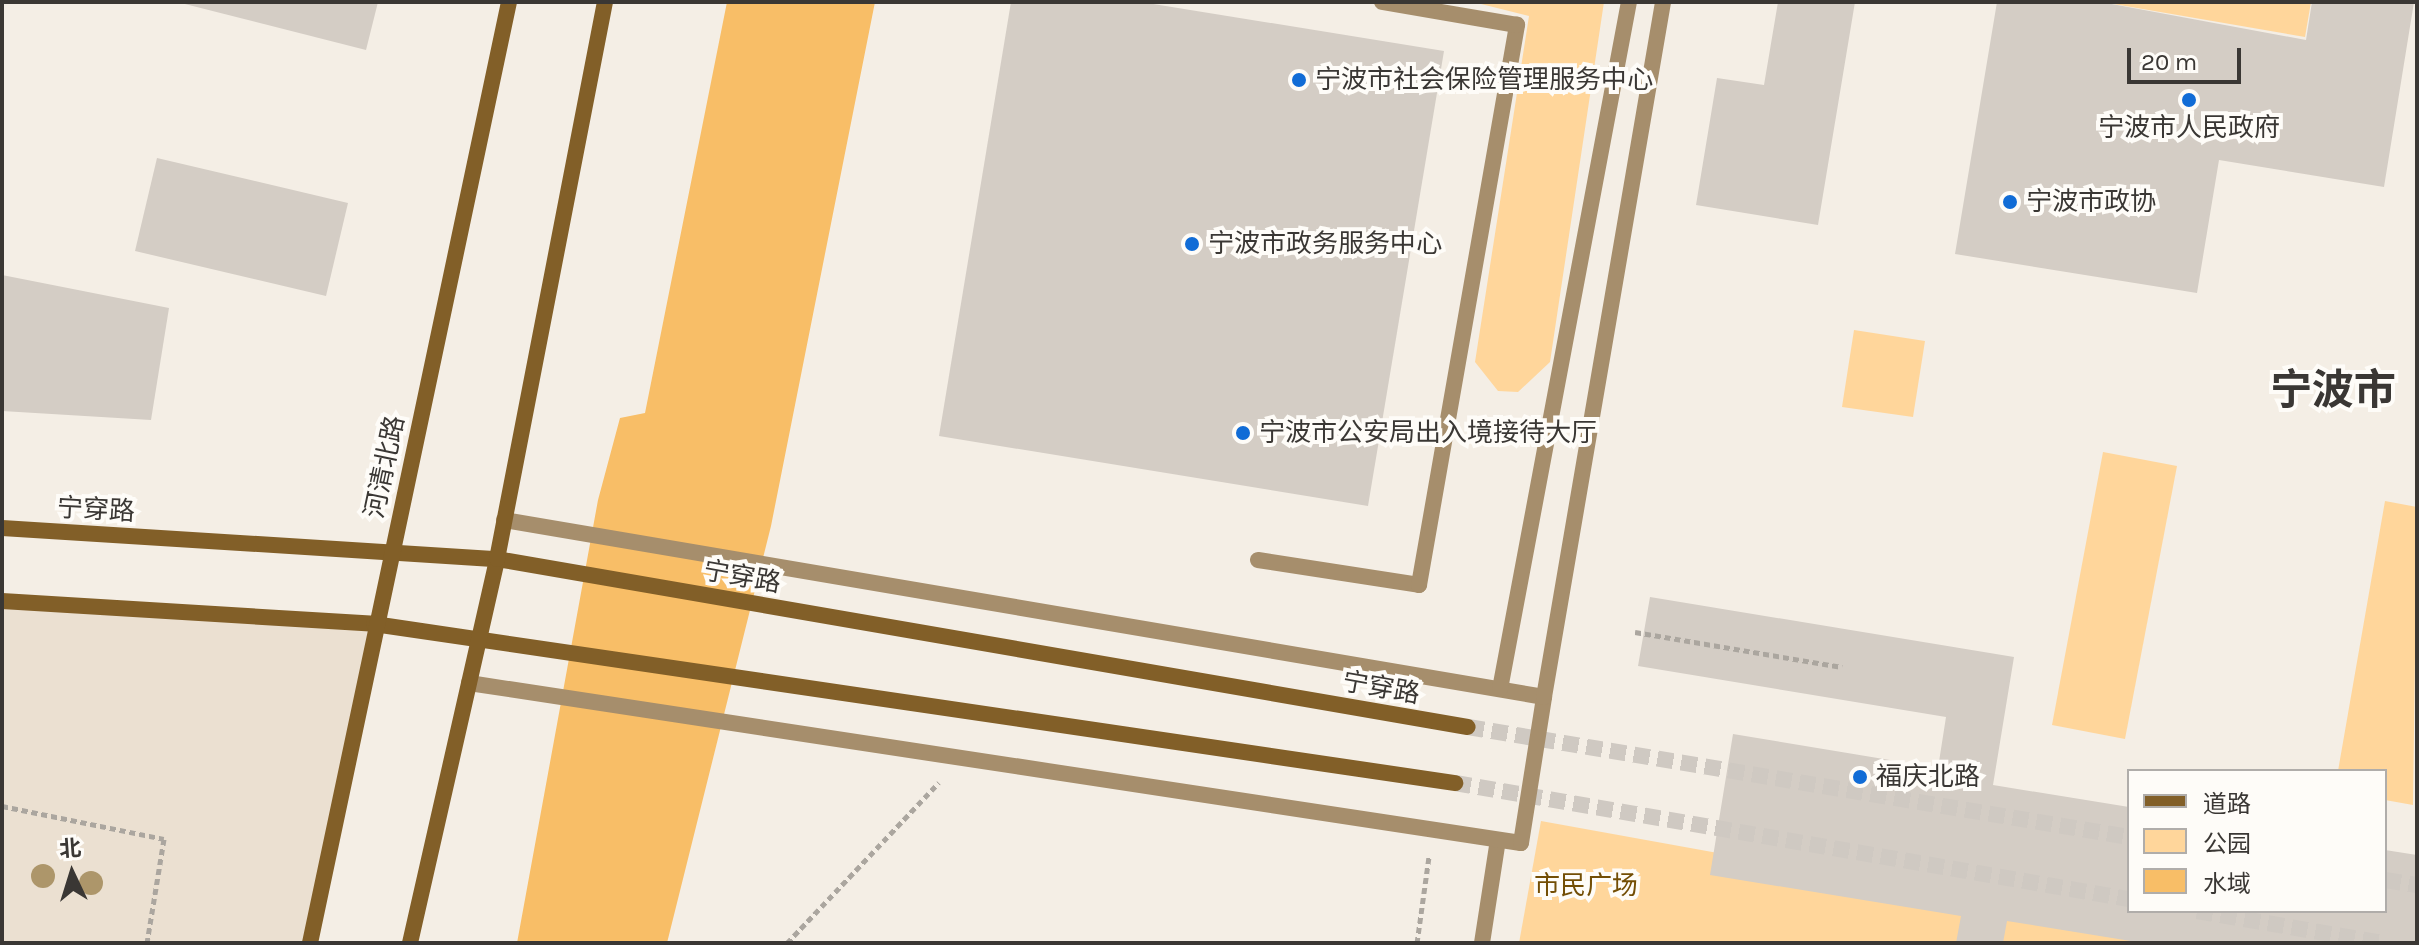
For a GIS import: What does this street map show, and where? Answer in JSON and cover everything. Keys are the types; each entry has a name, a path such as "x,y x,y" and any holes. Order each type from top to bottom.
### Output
{"main road":[{"name":"河清北路","path":"310,943 374,624 509,2"},
{"path":"410,943 497,559 605,2"},
{"name":"宁穿路","path":"2,528 497,559 1468,727"},
{"path":"2,601 374,624 1455,783"}],"street":[{"path":"1258,560 1419,585 1517,25 1382,2"},
{"path":"1500,689 1629,2"},
{"path":"469,683 1521,843 1663,2"},
{"path":"504,520 1544,697"},
{"path":"1482,943 1498,840"}],"path":[{"path":"1635,632 1842,667"},
{"path":"787,943 961,758"},
{"path":"2,806 164,839 147,943"},
{"path":"1417,943 1434,831"}],"shaded area":[{"path":"2,601 374,624 310,943 2,943"}],"green space":[{"path":"1473,2 1604,2 1550,362 1518,392 1498,391 1475,362 1529,16"},
{"path":"2102,2 2311,2 2305,37"},
{"path":"1854,330 1925,341 1913,417 1842,407"},
{"path":"2103,452 2177,466 2125,739 2052,725"},
{"path":"2385,501 2417,507 2413,805 2387,800 2387,769 2338,769"},
{"name":"市民广场","path":"1541,821 2215,943 1519,943"}],"water":[{"path":"727,2 875,2 771,526 667,943 517,943 598,500 620,418 645,413"}],"building":[{"path":"177,2 378,2 366,50"},
{"name":"宁波市政务服务中心","path":"1011,2 1141,2 1444,51 1368,506 939,436"},
{"path":"1778,2 1855,2 1818,225 1696,205 1717,78 1764,85"},
{"name":"宁波市人民政府","path":"1997,2 2101,2 2306,40 2312,2 2414,2 2384,187 2219,160 2197,293 1955,254"},
{"path":"157,158 348,203 326,296 135,251"},
{"path":"2,275 169,308 151,420 2,411"},
{"name":"福庆北路","path":"1650,597 2014,657 1993,785 2127,807 2127,913 2387,913 2387,850 2417,855 2417,943 2143,943 2007,921 2003,943 1956,943 1961,916 1710,875 1733,734 1938,768 1946,717 1638,666"}],"tunnel":[{"path":"1468,727 2127,837"},
{"path":"1455,783 2127,899"},
{"path":"2387,880 2417,885"},
{"path":"2209,913 2382,943"}],"place":[{"name":"宁波市社会保险管理服务中心","path":"1299,80"},
{"name":"宁波市人民政府","path":"2189,100"},
{"name":"宁波市政协","path":"2010,202"},
{"name":"宁波市政务服务中心","path":"1192,244"},
{"name":"宁波市公安局出入境接待大厅","path":"1243,433"},
{"name":"福庆北路","path":"1860,777"}],"district":[{"name":"宁波市","path":"2333,390"}]}
